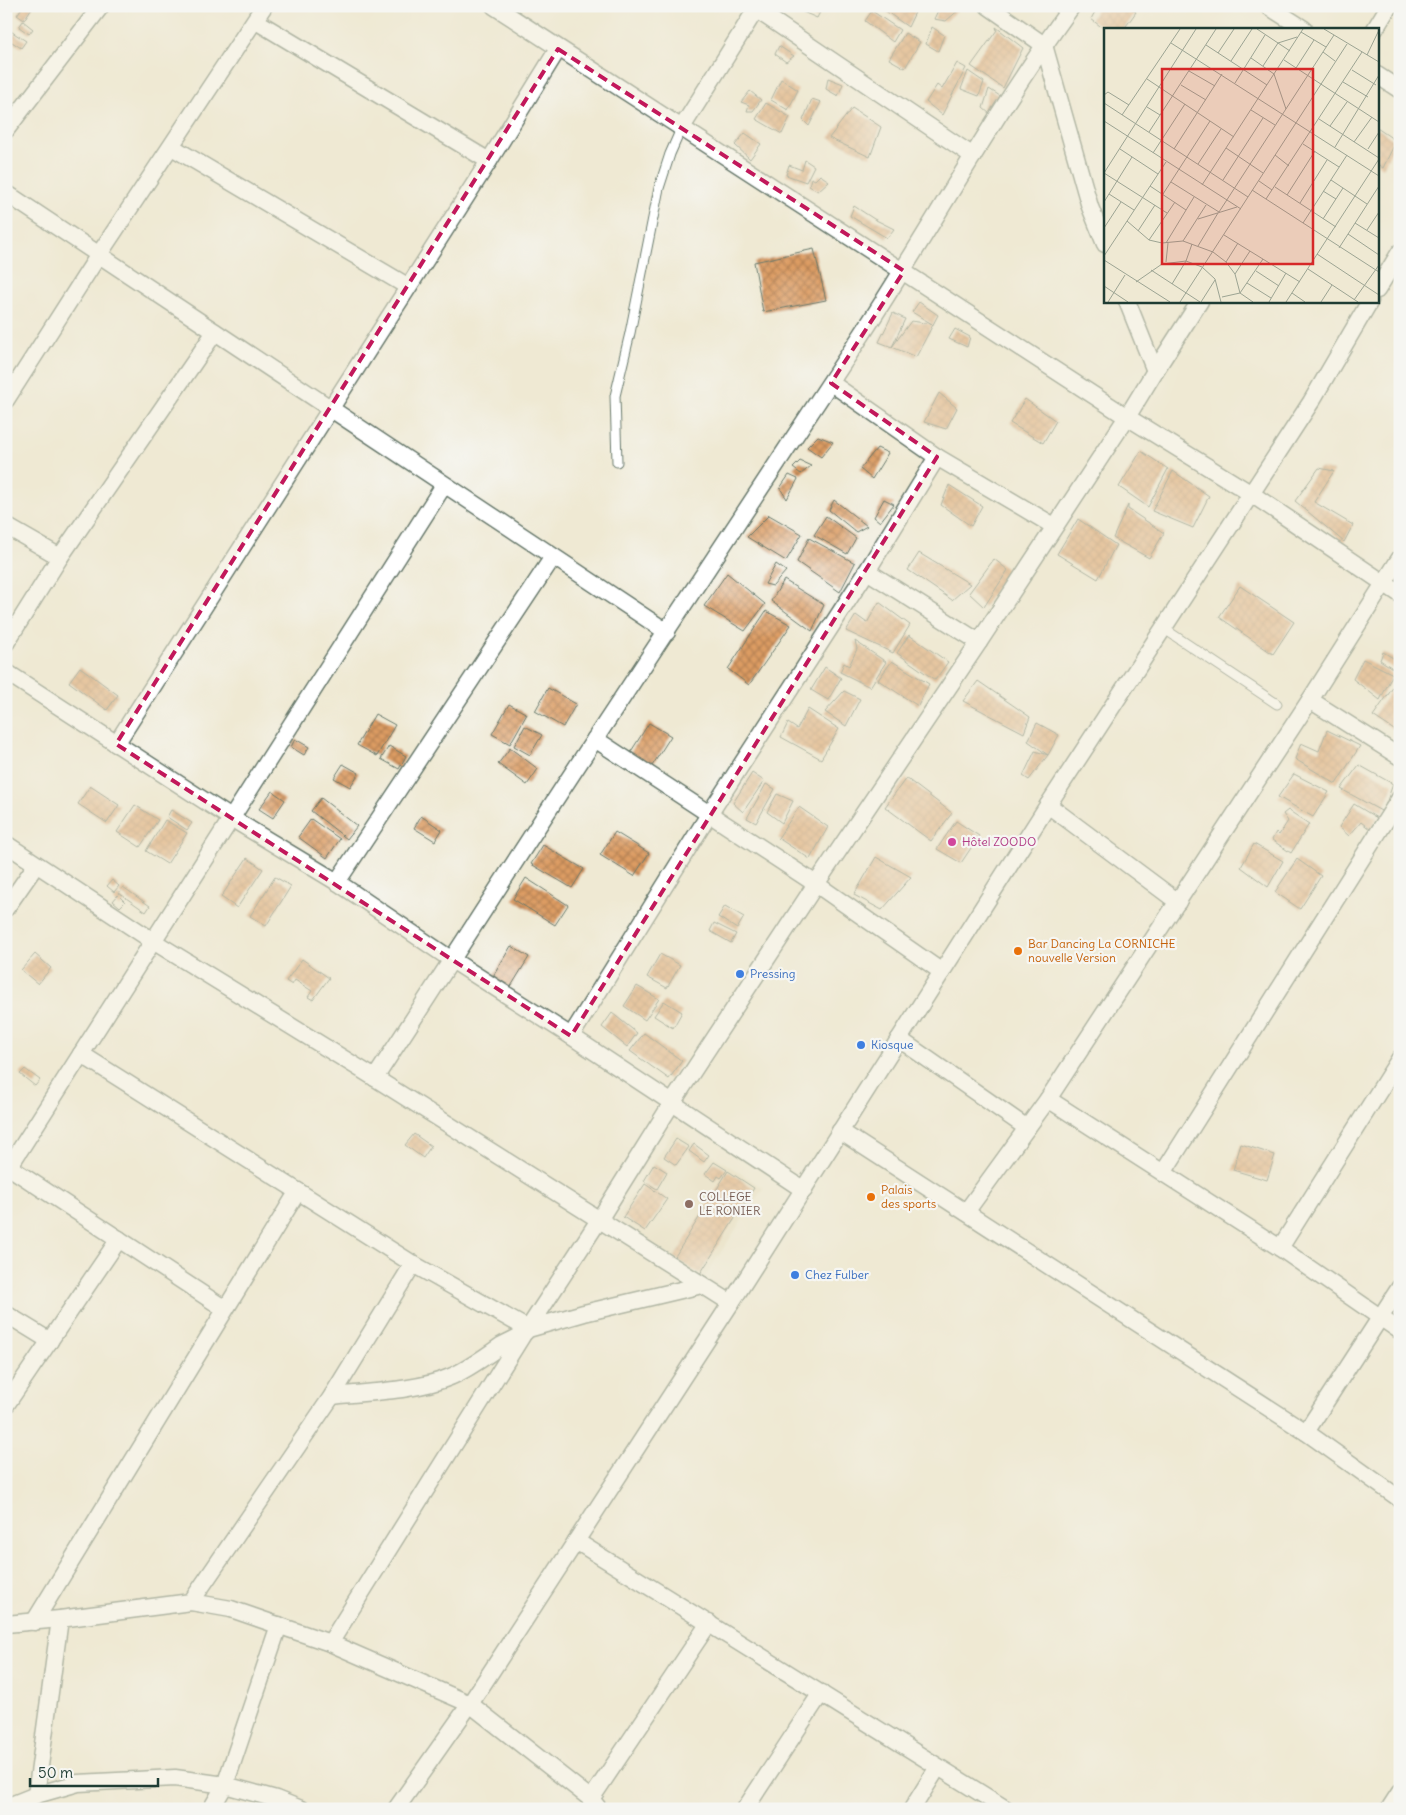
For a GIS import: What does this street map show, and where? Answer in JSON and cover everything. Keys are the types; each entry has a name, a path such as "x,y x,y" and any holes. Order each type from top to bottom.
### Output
{"street":[{"path":"6,130 101,6"},
{"path":"6,400 100,253 256,21 264,6"},
{"path":"494,6 1127,417 1250,493 1400,594"},
{"path":"988,6 1044,45 1090,206 1104,241"},
{"path":"375,1078 595,739 904,271 973,156 1044,45 1072,6"},
{"path":"1268,6 1302,28"},
{"path":"1376,28 1390,6"},
{"path":"681,129 755,7 973,156"},
{"path":"256,21 489,161"},
{"path":"116,744 407,286 489,161 558,49"},
{"path":"1378,76 1400,90"},
{"path":"172,147 407,286"},
{"path":"6,193 100,253 215,332 667,632"},
{"path":"1378,289 1395,269 1400,252"},
{"path":"1127,302 1155,371"},
{"path":"330,1643 672,1103 816,884 979,642 1127,417 1199,302"},
{"path":"396,1809 470,1704 804,1190 1048,805 1311,402 1369,302"},
{"path":"6,642 60,557 215,332"},
{"path":"830,383 938,457 1054,526"},
{"path":"571,1036 710,813 867,571 938,457"},
{"path":"225,1309 8,1166 154,941 444,485"},
{"path":"6,526 60,557"},
{"path":"337,882 553,557"},
{"path":"966,1212 1048,1099 1310,700 1400,558"},
{"path":"867,571 979,642"},
{"path":"6,672 231,818 337,882 452,960 804,1190"},
{"path":"1310,700 1400,757"},
{"path":"595,739 816,884 942,972"},
{"path":"1163,1173 1400,798"},
{"path":"1048,805 1178,902"},
{"path":"6,844 154,941 375,1078 730,1303"},
{"path":"6,908 36,865"},
{"path":"899,1039 1027,1128"},
{"path":"81,1054 525,1333"},
{"path":"1280,1248 1400,1058"},
{"path":"1048,1099 1280,1248 1400,1331"},
{"path":"840,1131 1306,1432 1400,1499"},
{"path":"34,1622 298,1191"},
{"path":"6,1405 119,1239"},
{"path":"191,1602 332,1396 413,1264"},
{"path":"332,1396 410,1388 448,1378 525,1333 584,1313 702,1285"},
{"path":"1306,1432 1400,1287"},
{"path":"6,1314 50,1341"},
{"path":"576,1541 1006,1809"},
{"path":"6,1624 191,1602 231,1609 330,1643 470,1704 595,1804 708,1623"},
{"path":"36,1795 60,1619"},
{"path":"211,1809 225,1786 279,1625"},
{"path":"745,1809 821,1693"},
{"path":"912,1809 938,1767"},
{"path":"6,1806 78,1783 175,1778 225,1786 276,1799 301,1809"},
{"path":"1389,1809 1400,1792"}],"lane":[{"path":"617,462 615,396 630,333 659,188 670,154 681,129"},
{"path":"1162,628 1277,704"}],"highlighted area":[{"path":"558,49 904,271 831,383 937,457 571,1036 116,744"}],"shaded area":[{"name":"COLLEGE LE RONIER","path":"674,1130 763,1188 704,1278 615,1220"}],"building":[{"path":"23,6 33,6 24,20 17,15"},
{"path":"805,6 823,6 817,18 803,12"},
{"path":"884,6 918,6 908,27 883,9"},
{"path":"940,6 960,6 961,8 946,21 934,19"},
{"path":"1098,6 1128,6 1136,12 1125,28 1104,29 1091,19"},
{"path":"872,11 900,30 893,42 865,21"},
{"path":"23,21 33,29 29,34 19,27"},
{"path":"932,27 944,35 938,51 926,44"},
{"path":"996,27 1023,48 1003,88 971,66 997,30"},
{"path":"6,28 26,41 21,48 6,38"},
{"path":"905,33 920,42 905,68 889,59"},
{"path":"779,46 794,56 786,62 775,54"},
{"path":"957,63 966,68 942,115 926,102 937,85 942,89"},
{"path":"968,71 984,82 979,96 961,89"},
{"path":"828,78 843,84 838,96 826,89"},
{"path":"781,79 798,90 788,110 771,100"},
{"path":"989,89 1000,96 990,114 983,108"},
{"path":"750,91 761,100 753,111 747,111 749,105 741,102"},
{"path":"812,99 821,102 809,126 803,120"},
{"path":"766,103 790,117 782,134 756,119"},
{"path":"852,108 881,127 870,157 829,138"},
{"path":"1378,129 1396,141 1383,168 1378,165"},
{"path":"745,133 761,144 750,159 735,145"},
{"path":"805,160 814,166 806,182 786,175 789,165 802,170"},
{"path":"820,175 829,181 818,191 809,186 811,178 815,180"},
{"path":"854,206 894,229 887,238 850,216"},
{"path":"814,249 826,300 763,312 754,262"},
{"path":"919,302 938,315 916,357 892,347 911,321 932,324 912,312"},
{"path":"893,313 905,319 892,347 879,342"},
{"path":"955,329 970,337 967,347 949,339"},
{"path":"939,393 957,408 946,429 924,422"},
{"path":"1025,399 1056,421 1043,443 1010,423"},
{"path":"818,436 833,442 821,457 807,447"},
{"path":"877,448 888,453 872,479 860,469"},
{"path":"1141,451 1168,469 1148,507 1119,487"},
{"path":"800,461 811,466 801,474 793,468"},
{"path":"1319,468 1334,471 1314,502 1353,525 1344,542 1295,501"},
{"path":"1173,471 1209,496 1193,528 1152,511"},
{"path":"789,475 798,479 787,499 780,488"},
{"path":"949,485 982,506 971,526 941,505"},
{"path":"884,499 894,504 880,522 874,517"},
{"path":"834,500 867,526 856,532 829,510"},
{"path":"1128,505 1128,509 1164,533 1149,558 1113,538"},
{"path":"769,515 802,534 786,561 747,537"},
{"path":"826,516 856,538 847,554 814,535"},
{"path":"1078,519 1116,545 1098,579 1057,554"},
{"path":"809,538 855,563 840,592 797,562"},
{"path":"919,553 970,584 952,600 908,570"},
{"path":"994,559 1008,570 984,607 969,593"},
{"path":"776,564 786,571 773,586 765,584"},
{"path":"727,573 765,604 745,631 704,606"},
{"path":"784,580 824,605 812,631 771,601"},
{"path":"1240,586 1294,622 1273,654 1219,617"},
{"path":"879,602 910,625 893,653 846,631 856,615 867,623"},
{"path":"766,611 791,625 749,685 728,669"},
{"path":"909,635 948,662 935,680 897,653"},
{"path":"855,641 886,662 870,687 840,672 844,663 849,666 857,649"},
{"path":"1383,652 1400,662 1400,667 1397,671 1380,660"},
{"path":"1363,659 1393,674 1380,700 1353,679"},
{"path":"892,661 929,684 918,706 878,680"},
{"path":"80,667 118,695 107,710 69,682"},
{"path":"825,667 841,678 828,700 811,690"},
{"path":"978,681 1030,717 1024,733 963,701"},
{"path":"1397,682 1400,683 1400,734 1373,716"},
{"path":"548,688 576,704 563,727 535,711"},
{"path":"844,691 860,699 846,726 825,712"},
{"path":"509,704 527,714 510,744 492,734"},
{"path":"808,709 839,729 821,759 781,737 788,723 797,729"},
{"path":"375,714 395,725 377,756 357,745"},
{"path":"649,723 671,736 652,766 630,753"},
{"path":"1037,723 1059,735 1048,755 1028,741"},
{"path":"525,726 542,735 530,755 514,746"},
{"path":"1327,730 1360,746 1336,784 1295,759 1301,743 1319,751"},
{"path":"295,739 309,747 304,755 291,747"},
{"path":"389,746 406,756 399,769 381,759"},
{"path":"510,748 538,769 527,785 498,764"},
{"path":"1035,751 1048,755 1029,780 1023,776"},
{"path":"343,764 359,773 350,787 334,778"},
{"path":"1359,765 1393,784 1383,812 1341,789"},
{"path":"752,773 764,781 743,812 733,803"},
{"path":"1294,774 1329,792 1313,817 1278,797"},
{"path":"906,778 952,813 931,841 885,807"},
{"path":"766,784 775,789 756,823 747,818"},
{"path":"90,786 119,805 107,823 78,804"},
{"path":"272,791 285,800 273,818 259,809"},
{"path":"777,794 793,801 782,823 767,812"},
{"path":"321,798 357,826 347,839 311,811"},
{"path":"1354,804 1377,818 1371,830 1361,822 1349,836 1339,827"},
{"path":"135,805 158,820 140,847 117,832"},
{"path":"799,807 828,827 810,859 778,838"},
{"path":"171,810 192,823 187,830 167,817"},
{"path":"1288,810 1309,824 1291,853 1272,840 1276,832 1279,835 1288,821 1283,814"},
{"path":"421,816 442,830 435,841 414,828"},
{"path":"311,819 340,839 327,858 298,837"},
{"path":"165,820 187,833 167,864 146,851"},
{"path":"956,821 979,836 961,863 937,849"},
{"path":"615,832 649,853 634,876 600,855"},
{"path":"1254,844 1283,861 1268,887 1241,867"},
{"path":"543,845 584,869 572,888 531,864"},
{"path":"876,857 911,877 882,910 854,895"},
{"path":"247,858 263,869 237,908 221,897"},
{"path":"1297,859 1321,876 1300,909 1275,892"},
{"path":"275,877 291,886 266,926 250,916"},
{"path":"526,878 568,905 555,925 513,899"},
{"path":"112,880 119,886 114,892 107,886"},
{"path":"123,887 150,906 146,912 119,893"},
{"path":"118,895 125,902 120,907 113,901"},
{"path":"725,906 744,917 737,929 718,917"},
{"path":"714,923 736,934 731,943 710,931"},
{"path":"511,946 529,957 510,988 492,978"},
{"path":"35,954 51,968 38,984 21,970"},
{"path":"660,954 680,965 667,988 647,977"},
{"path":"302,959 329,978 313,1000 308,997 312,991 295,980 292,985 286,981"},
{"path":"637,986 659,999 645,1020 624,1006"},
{"path":"664,1001 682,1012 673,1028 654,1016"},
{"path":"612,1013 637,1033 627,1047 602,1027"},
{"path":"644,1033 682,1061 669,1079 630,1051"},
{"path":"25,1069 40,1080 35,1086 20,1074"},
{"path":"414,1134 431,1146 423,1158 405,1145"},
{"path":"676,1139 689,1147 676,1165 664,1157"},
{"path":"694,1144 709,1155 704,1162 689,1151"},
{"path":"1241,1144 1275,1155 1267,1180 1233,1170"},
{"path":"714,1162 727,1170 721,1178 718,1176 715,1181 705,1174"},
{"path":"654,1164 667,1172 657,1189 644,1181"},
{"path":"728,1171 754,1188 700,1274 674,1258"},
{"path":"645,1184 667,1199 645,1231 623,1217"}],"place":[{"name":"Hôtel ZOODO","path":"952,842"},
{"name":"Bar Dancing La CORNICHE nouvelle Version","path":"1018,951"},
{"name":"Pressing","path":"740,974"},
{"name":"Kiosque","path":"861,1045"},
{"name":"Palais des sports","path":"871,1197"},
{"name":"COLLEGE LE RONIER","path":"689,1204"},
{"name":"Chez Fulber","path":"795,1275"}]}
